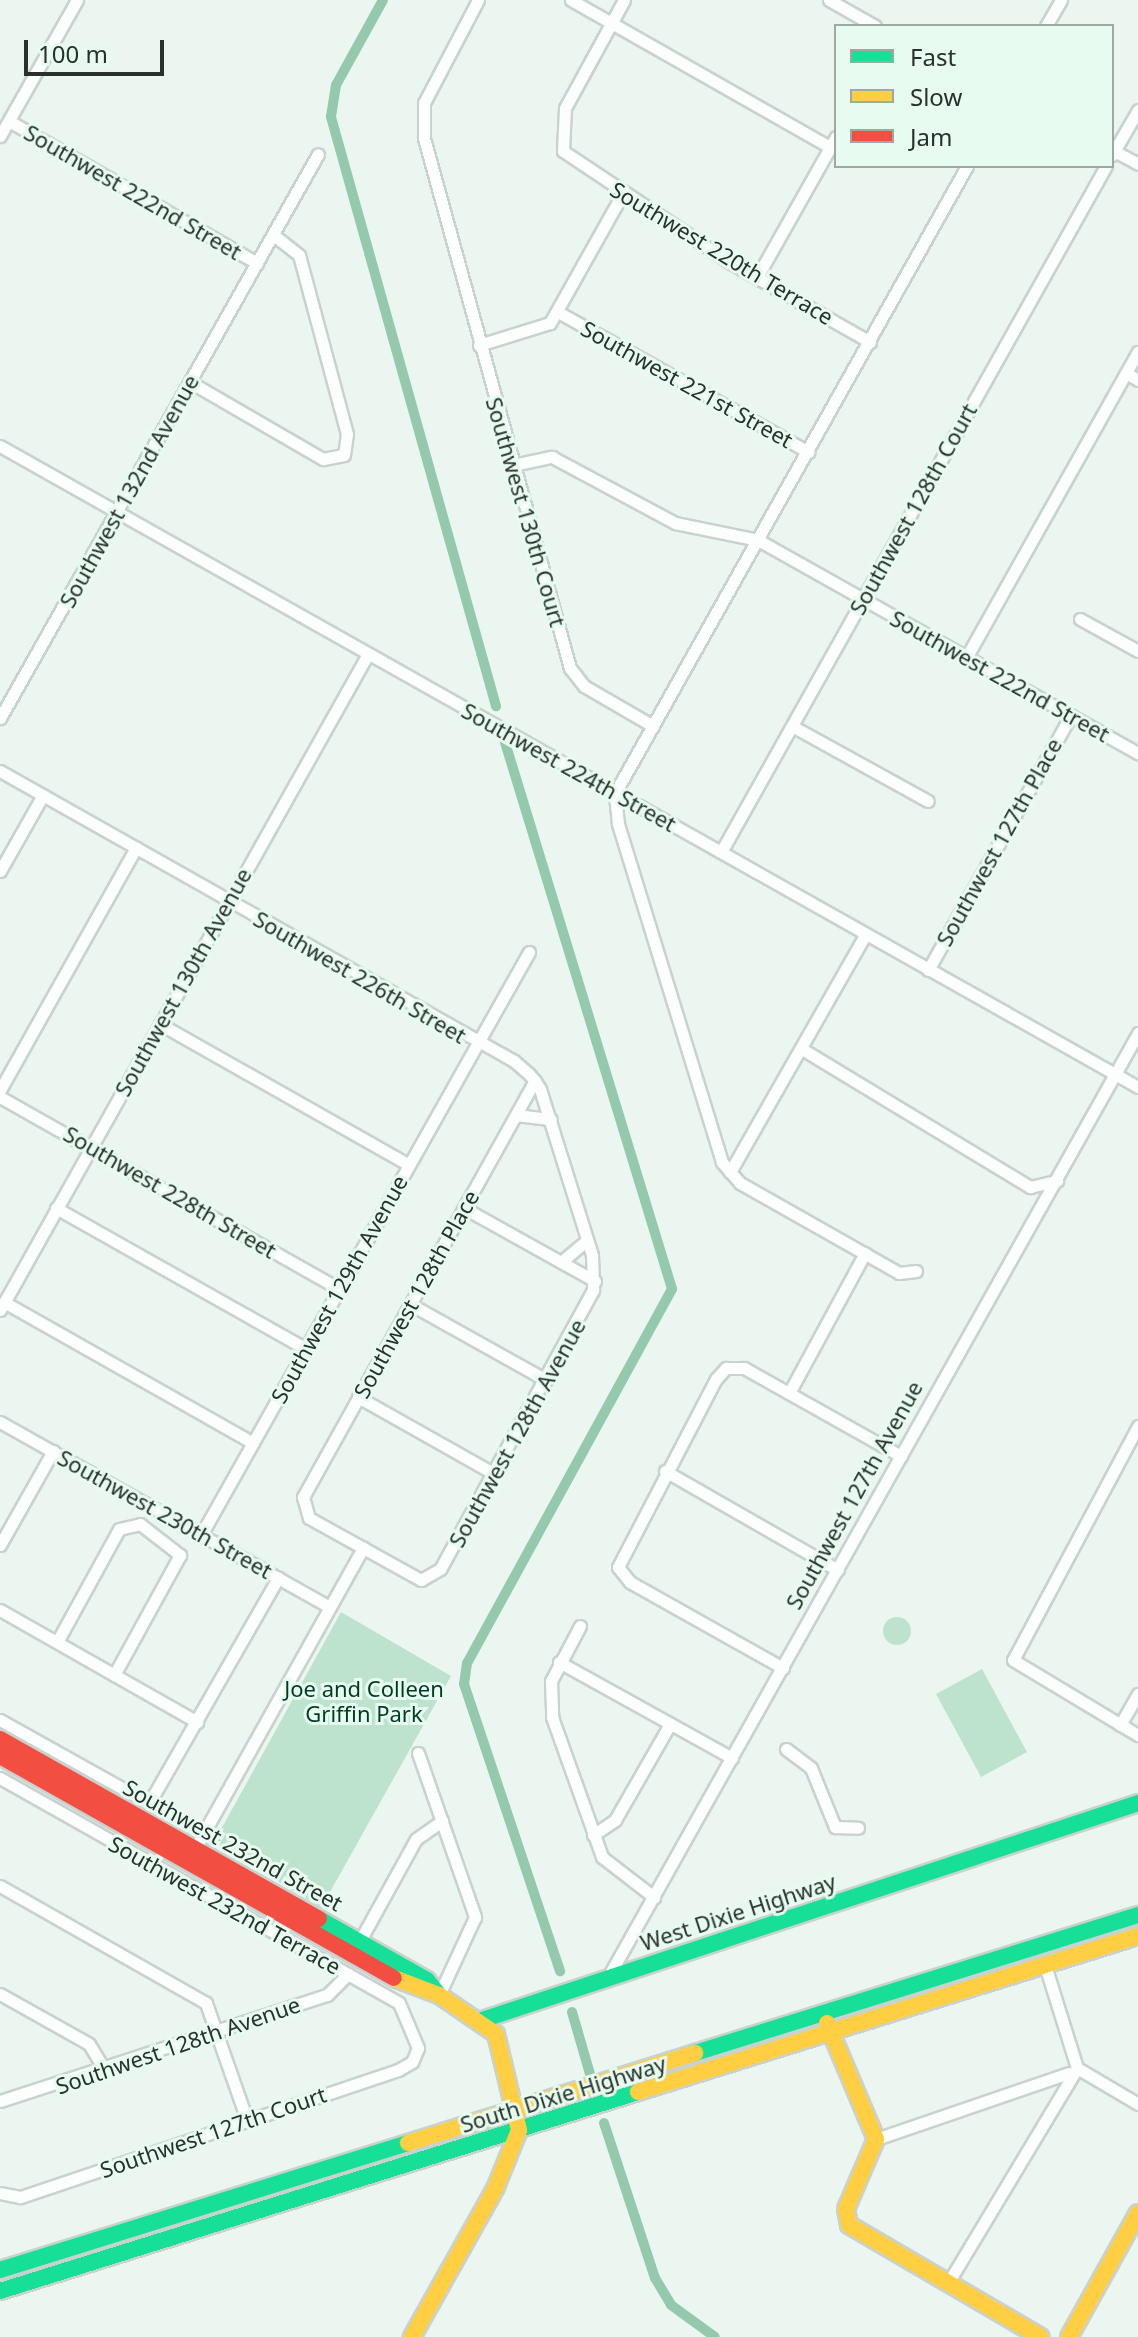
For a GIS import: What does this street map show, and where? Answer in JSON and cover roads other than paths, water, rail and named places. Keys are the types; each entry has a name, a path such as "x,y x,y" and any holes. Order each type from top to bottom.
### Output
{"main road":[{"name":"Southwest 232nd Street","path":"0,1739 192,1855 355,1948 427,1980 439,1995 482,2020 501,2043 519,2109"},
{"name":"Southwest 232nd Street","path":"0,1756 192,1855"},
{"name":"West Dixie Highway","path":"482,2020 1138,1803"},
{"name":"South Dixie Highway","path":"0,2270 70,2246 825,2018 1138,1915"},
{"name":"South Dixie Highway","path":"0,2291 265,2205 832,2037 1138,1936"},
{"path":"825,2018 876,2139 847,2221 1041,2337"},
{"path":"412,2337 519,2130 533,2116 639,2085 661,2067"},
{"path":"519,2109 519,2130"},
{"path":"265,2205 277,2193 493,2129 515,2119 519,2109"},
{"path":"1069,2337 1138,2213"},
{"path":"0,2281 39,2268 70,2246"}],"street":[{"path":"0,136 77,0"},
{"name":"Southwest 130th Court","path":"478,0 438,71 421,120 479,345 575,679 653,726"},
{"path":"571,0 833,142 757,277"},
{"path":"611,23 624,0"},
{"path":"829,0 871,24"},
{"path":"1047,24 1061,0"},
{"name":"Southwest 220th Terrace","path":"611,23 560,125 563,151 574,165 870,342"},
{"path":"1114,151 1138,110"},
{"name":"Southwest 222nd Street","path":"9,121 257,263"},
{"path":"1114,153 1138,164"},
{"name":"Southwest 132nd Avenue","path":"0,718 318,154"},
{"path":"916,1271 899,1273 730,1172 618,824 615,793 966,168"},
{"name":"Southwest 128th Court","path":"721,852 1105,168"},
{"path":"558,312 623,193"},
{"path":"190,382 323,459 344,455 347,434 299,255 273,235"},
{"name":"Southwest 221st Street","path":"479,345 550,323 558,312 808,452"},
{"path":"966,658 1138,352"},
{"path":"1126,373 1138,380"},
{"name":"Southwest 224th Street","path":"0,446 1138,1087"},
{"name":"Southwest 222nd Street","path":"513,465 552,457 675,523 758,540 1138,753"},
{"path":"1080,619 1138,651"},
{"name":"Southwest 130th Avenue","path":"2,1306 368,654"},
{"name":"Southwest 127th Place","path":"928,970 1071,715"},
{"path":"792,726 928,801"},
{"name":"Southwest 226th Street","path":"0,771 479,1044 535,1081"},
{"path":"0,871 43,795"},
{"path":"0,1090 136,848"},
{"path":"730,1172 865,935"},
{"name":"Southwest 129th Avenue","path":"201,1535 529,952"},
{"path":"160,1024 409,1165"},
{"name":"Southwest 127th Avenue","path":"607,1979 1061,1178 1138,1033"},
{"path":"802,1049 1030,1187 1050,1187 1061,1178"},
{"path":"535,1081 551,1119 587,1240 595,1281"},
{"name":"Southwest 128th Place","path":"363,1548 302,1508 358,1397 535,1081"},
{"name":"Southwest 228th Street","path":"0,1097 340,1289"},
{"path":"516,1115 551,1119"},
{"path":"56,1208 306,1349"},
{"path":"464,1208 595,1281"},
{"path":"561,1262 587,1240"},
{"path":"789,1393 865,1253"},
{"name":"Southwest 128th Avenue","path":"363,1548 430,1579 546,1380 595,1281"},
{"path":"410,1304 546,1380"},
{"path":"2,1306 253,1443"},
{"path":"783,1668 619,1571 622,1549 665,1471 726,1368 744,1368 901,1456"},
{"path":"358,1397 493,1473"},
{"name":"Southwest 230th Street","path":"0,1422 330,1607"},
{"path":"1138,1426 1013,1660 1138,1735"},
{"path":"0,1545 53,1451"},
{"path":"665,1471 838,1570"},
{"path":"57,1642 128,1523 172,1542 180,1555 114,1675"},
{"path":"192,1855 363,1548"},
{"path":"0,1720 149,1799 197,1722 278,1578"},
{"path":"0,1610 197,1722"},
{"path":"580,1626 559,1662 550,1688 552,1717 593,1835 612,1870 654,1897"},
{"path":"559,1662 732,1758"},
{"path":"1120,1725 1138,1694"},
{"path":"593,1835 615,1820 670,1724"},
{"path":"786,1749 815,1775 830,1822 842,1831 858,1828"},
{"path":"418,1753 475,1920 439,1995"},
{"name":"Southwest 232nd Terrace","path":"0,1778 404,2008 416,2056"},
{"path":"355,1948 416,1839 442,1821"},
{"path":"0,1886 198,1997 218,2031 247,2120"},
{"path":"1040,1948 1077,2068 1138,2104"},
{"name":"Southwest 128th Avenue","path":"0,2101 331,1993 348,1974"},
{"path":"0,1994 89,2044 104,2069"},
{"name":"Southwest 127th Court","path":"2,2195 398,2070 416,2056"},
{"path":"876,2139 1033,2088 1077,2068"},
{"path":"948,2283 1050,2107 1077,2068"},
{"path":"1033,2088 1045,2092 1050,2107"}],"waterway":[{"path":"383,0 336,85 331,117 496,706"},
{"path":"504,739 672,1289 467,1663 464,1684 560,1971"},
{"path":"572,2012 590,2074"},
{"path":"604,2123 655,2278 671,2305 715,2337"}],"park label":[{"name":"Joe and Colleen Griffin Park","path":"364,1700"}]}
